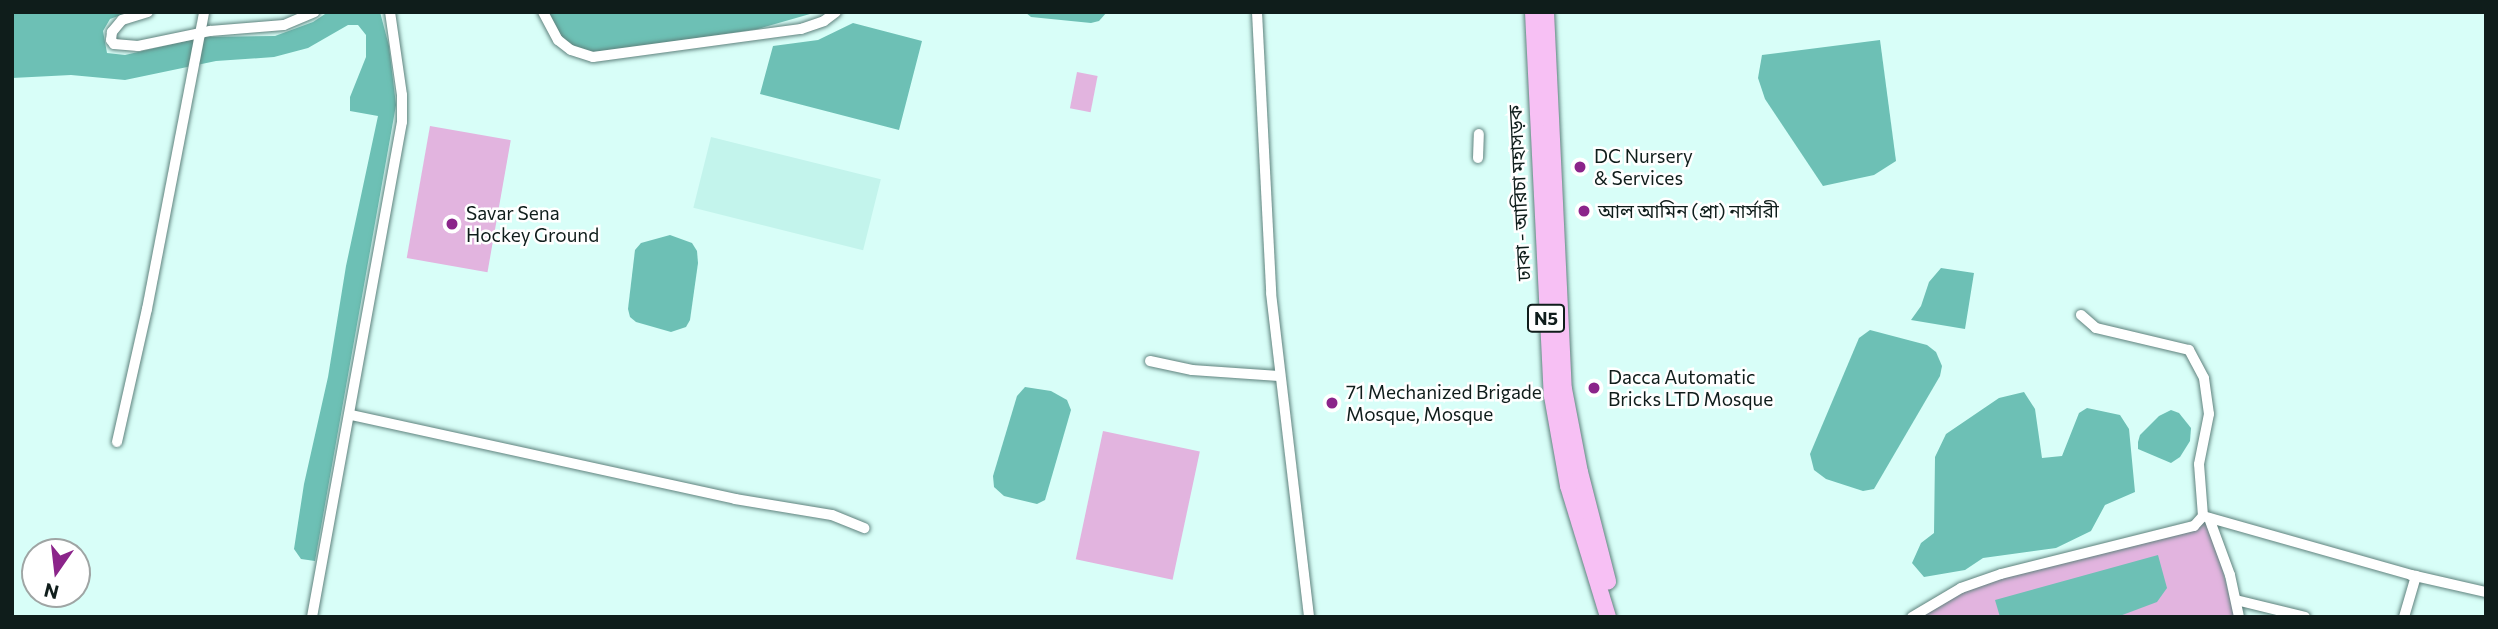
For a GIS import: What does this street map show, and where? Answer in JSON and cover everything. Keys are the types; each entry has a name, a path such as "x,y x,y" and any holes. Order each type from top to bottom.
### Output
{"highway":[{"name":"ঢাকা - আরিচা মহাসড়ক","path":"1533,12 1552,396 1568,486 1608,617"},
{"name":"ঢাকা - আরিচা মহাসড়ক","path":"1546,12 1564,389 1580,471 1618,617"}],"street":[{"path":"148,12 122,20 112,32 111,40 123,46 138,46 201,32 284,25 314,12"},
{"path":"117,442 147,309 204,12"},
{"path":"312,617 351,415 402,122 402,96 390,12"},
{"path":"543,12 558,40 571,50 593,57 801,29 824,21 836,12"},
{"path":"1257,12 1270,293 1309,617"},
{"path":"1478,158 1479,134"},
{"path":"2081,315 2096,328 2189,350 2204,378 2209,414 2199,464 2206,517 2231,575 2239,617"},
{"path":"1150,361 1192,370 1279,376"},
{"path":"351,415 734,499 832,515 864,528"},
{"path":"2206,517 2416,576 2486,592"},
{"path":"1912,617 1961,588 2001,574 2194,526 2206,517"},
{"path":"2404,617 2416,576"},
{"path":"2236,600 2305,617"}],"shaded area":[{"path":"129,12 110,19 103,31 107,53 125,55 203,37 275,36 313,22 328,12 380,12 389,46 396,105 315,561 301,559 294,549 304,484 328,377 346,266 378,116 350,111 350,97 366,57 366,35 358,25 348,25 308,48 274,57 216,61 125,80 71,75 12,78 12,14"},
{"path":"548,12 817,12 758,29 590,52 570,45 554,30"},
{"path":"1025,12 1107,12 1099,21 1091,23 1031,17"},
{"path":"853,23 922,41 899,130 760,94 773,46 818,40"},
{"path":"1880,40 1896,161 1874,175 1823,186 1765,99 1758,78 1762,55"},
{"path":"1077,72 1098,76 1091,112 1070,108"},
{"path":"430,126 511,140 487,272 407,258"},
{"path":"711,137 881,179 863,250 693,208"},
{"path":"670,235 692,243 697,251 698,263 690,320 686,327 671,332 636,322 630,317 628,309 635,250 641,243"},
{"path":"1941,268 1974,273 1965,329 1911,320 1921,306 1929,282"},
{"path":"1870,330 1927,345 1936,352 1942,366 1940,376 1874,489 1863,491 1826,479 1814,470 1810,454 1859,338"},
{"path":"1025,387 1051,391 1067,400 1071,410 1045,500 1037,504 1004,496 994,487 993,476 1017,396"},
{"path":"2024,392 2035,409 2042,458 2062,456 2079,413 2087,408 2120,415 2129,429 2135,492 2105,505 2091,531 2056,548 1983,558 1965,570 1924,577 1912,563 1921,543 1934,533 1935,457 1946,434 1999,398"},
{"path":"2171,410 2179,413 2191,428 2190,441 2180,457 2171,463 2138,449 2138,442 2140,435 2159,416"},
{"path":"1103,431 1200,452 1173,580 1076,559"},
{"path":"2209,518 2235,617 1912,617 1984,580"},
{"path":"2158,555 2167,588 2157,602 2117,617 2000,617 1995,600"}],"place":[{"name":"DC Nursery & Services","path":"1580,167"},
{"name":"আল আমিন (প্রা) নার্সারী","path":"1584,211"},
{"name":"Savar Sena Hockey Ground","path":"452,224"},
{"name":"Dacca Automatic Bricks LTD Mosque","path":"1594,388"},
{"name":"71 Mechanized Brigade Mosque, Mosque","path":"1332,403"}]}
